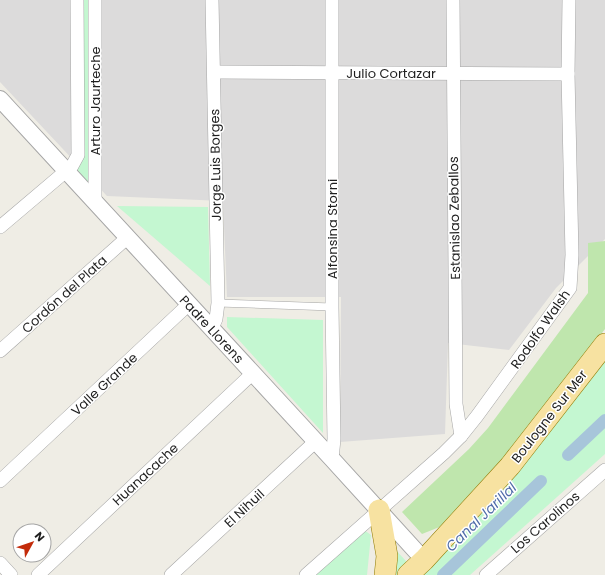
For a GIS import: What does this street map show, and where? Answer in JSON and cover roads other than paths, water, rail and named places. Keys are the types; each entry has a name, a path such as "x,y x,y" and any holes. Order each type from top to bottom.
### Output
{"main road":[{"name":"Boulogne Sur Mer","path":"408,575 424,560 522,452 605,344"},
{"path":"379,510 387,556 385,575"}],"street":[{"name":"Arturo Jaurteche","path":"0,227 67,171 72,166 78,155 77,0"},
{"name":"Arturo Jaurteche","path":"95,0 95,202"},
{"name":"Jorge Luis Borges","path":"212,0 218,303 216,319 212,328"},
{"name":"Alfonsina Storni","path":"332,0 332,307 334,439 332,458"},
{"name":"Estanislao Zeballos","path":"453,0 456,404 461,436"},
{"name":"Rodolfo Walsh","path":"306,575 444,453 461,436 570,288 572,255 568,74 569,0"},
{"name":"Julio Cortazar","path":"214,72 568,74"},
{"name":"Padre Llorens","path":"0,99 332,458 424,560"},
{"name":"Cordón del Plata","path":"0,351 128,237"},
{"name":"Valle Grande","path":"0,481 189,304"},
{"name":"Huanacache","path":"38,575 253,373"},
{"name":"El Nihuil","path":"171,575 316,442"},
{"name":"Valle Grande","path":"0,470 19,463"},
{"name":"Los Carolinos","path":"486,575 605,470"},
{"path":"0,563 11,575"}],"lane":[{"path":"218,303 332,307"}],"waterway":[{"name":"Canal Jarillal","path":"568,455 605,420"},
{"name":"Canal Jarillal","path":"443,575 541,481"}]}
